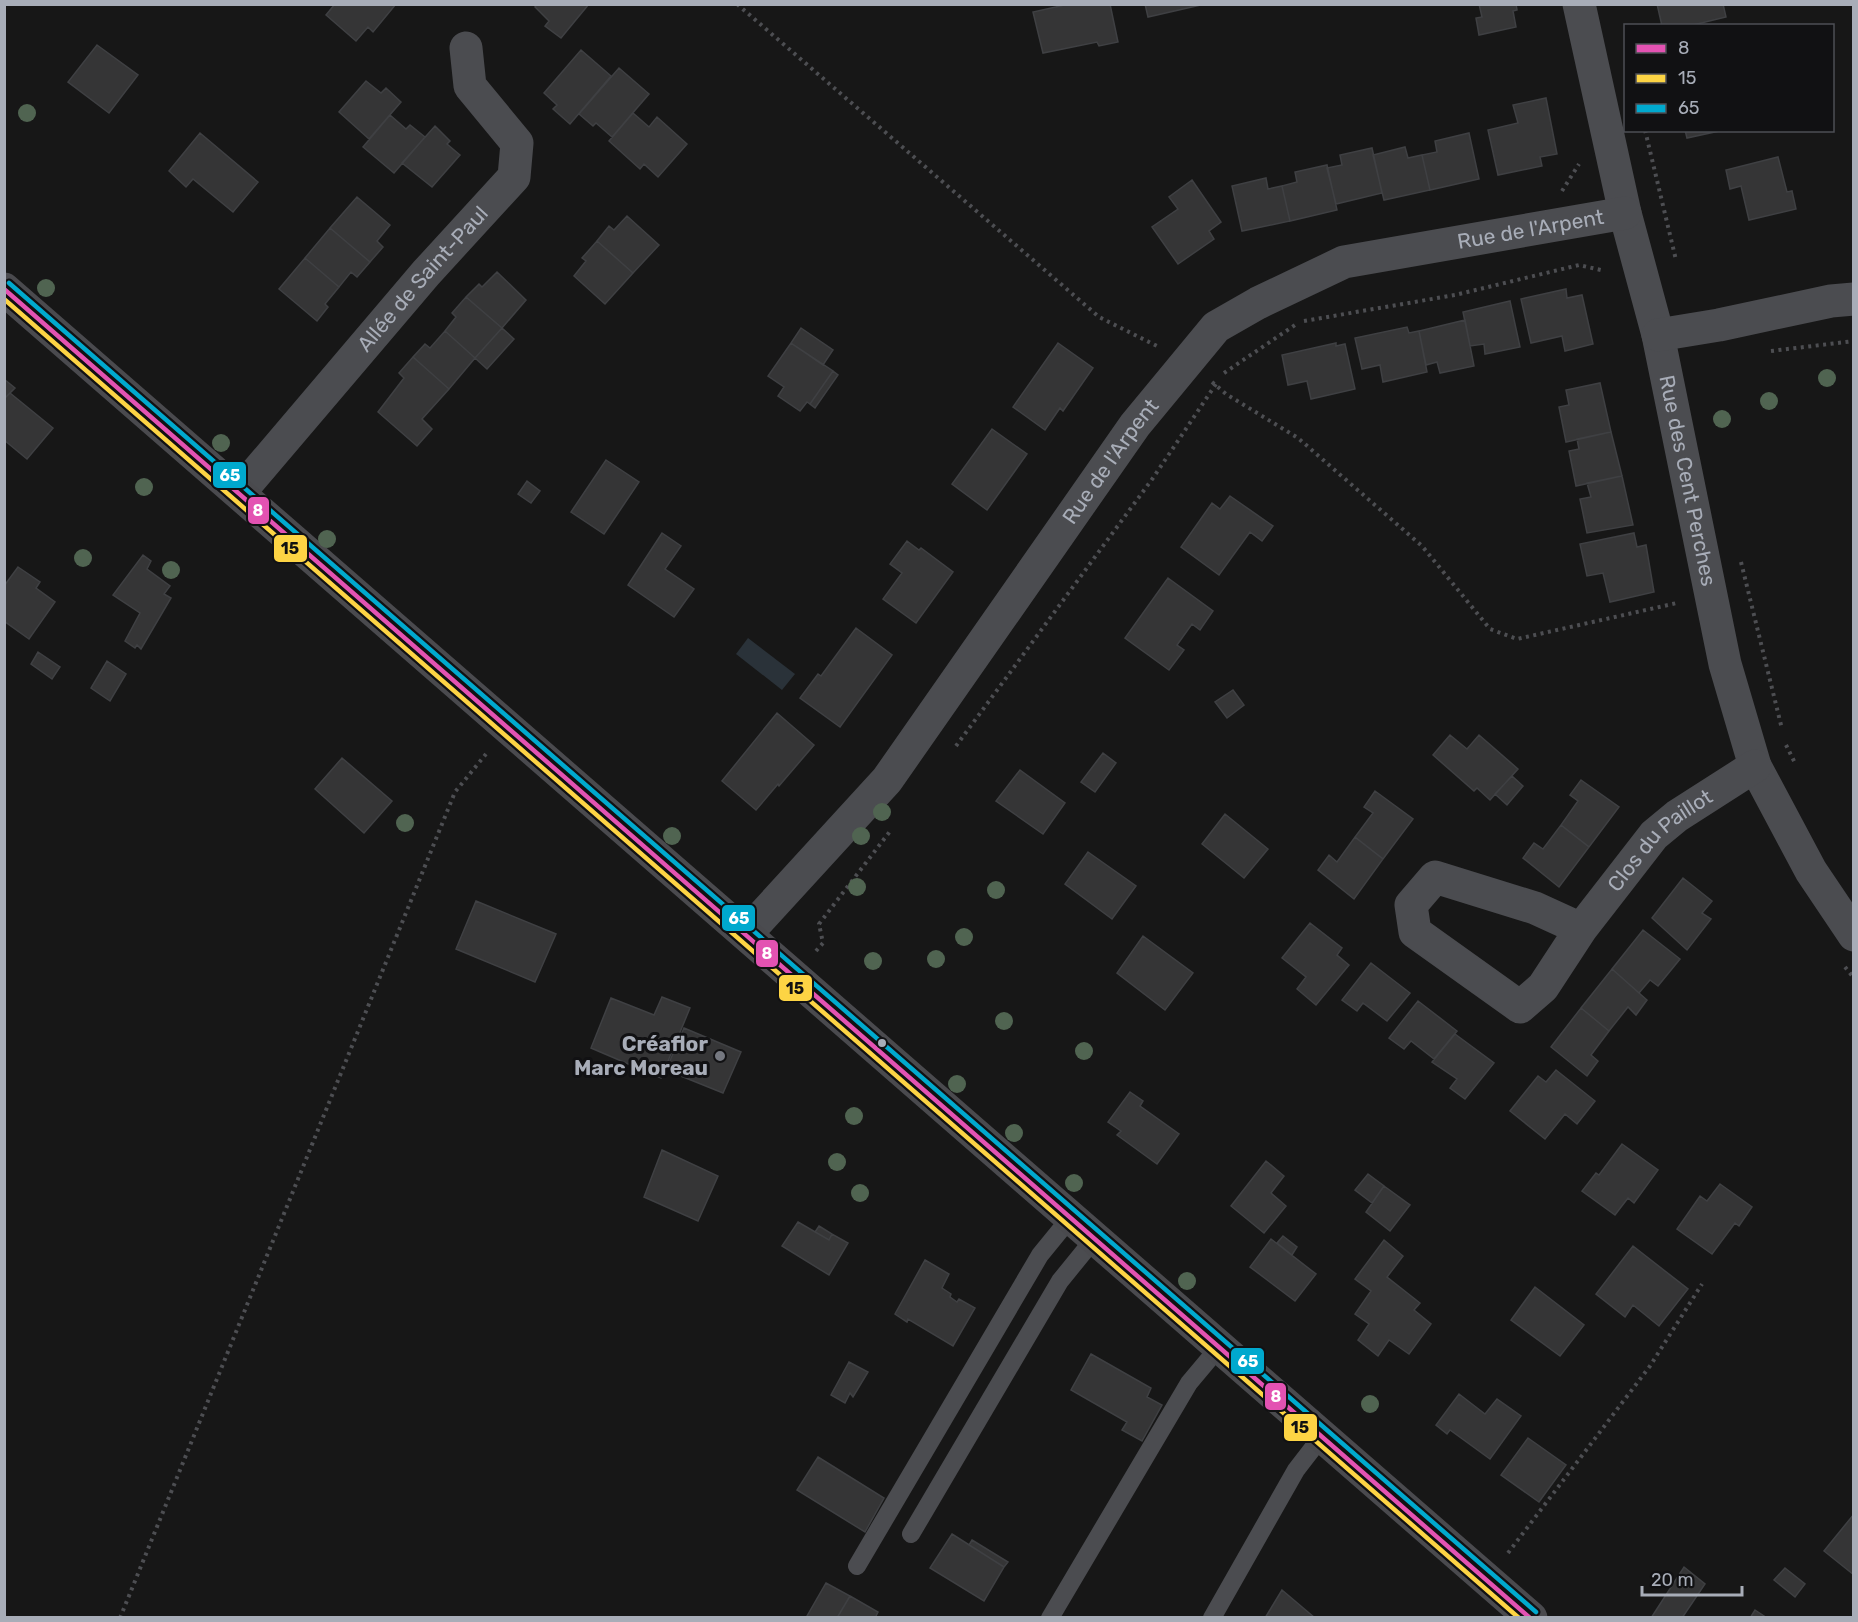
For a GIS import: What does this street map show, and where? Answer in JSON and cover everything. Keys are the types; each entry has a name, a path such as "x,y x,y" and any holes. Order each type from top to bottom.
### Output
{"main road":[{"path":"4,289 1531,1617"}],"street":[{"name":"Rue des Cent Perches","path":"1579,4 1625,213 1658,335 1725,664 1755,766 1811,871 1854,935"},
{"name":"Allée de Saint-Paul","path":"239,493 426,273 514,177 517,143 470,86 466,48"},
{"name":"Rue de l'Arpent","path":"746,934 886,780 1135,425 1215,327 1258,303 1344,262 1625,213"},
{"path":"1658,335 1719,325 1831,301 1854,299"},
{"name":"Clos du Paillot","path":"1581,929 1535,908 1435,878 1411,905 1415,932 1520,1007 1543,987 1581,929 1654,835 1677,816 1755,766"}],"lane":[{"path":"856,1566 1040,1255 1071,1217"},
{"path":"911,1534 1060,1281 1095,1238"},
{"path":"1050,1617 1190,1383 1220,1346"},
{"path":"1212,1617 1296,1470 1323,1436"}],"path":[{"path":"1646,132 1676,260"},
{"path":"1564,200 1562,192 1583,158"},
{"path":"952,750 1153,478 1225,373 1300,321 1455,295 1579,265 1607,272"},
{"path":"1766,352 1854,341"},
{"path":"1739,551 1786,745 1801,774"},
{"path":"120,1617 455,792 507,727"},
{"path":"812,957 823,943 819,924 896,823"},
{"path":"1488,1581 1650,1366 1702,1284"}],"shaded area":[{"path":"748,638 795,674 782,690 736,654"}],"building":[{"path":"335,4 396,4 373,32 368,27 356,41 326,15"},
{"path":"537,4 589,4 561,38 545,26 549,21 535,7"},
{"path":"1069,4 1110,4 1118,42 1099,46 1097,42 1043,53 1033,12"},
{"path":"1145,4 1205,4 1148,17"},
{"path":"1479,4 1516,4 1517,10 1513,11 1516,27 1479,35 1476,18 1482,17"},
{"path":"1657,4 1723,4 1726,17 1697,24 1662,24"},
{"path":"97,45 138,75 109,113 68,82"},
{"path":"581,50 611,76 570,124 553,109 557,105 544,93"},
{"path":"619,68 649,94 612,137 596,123 593,126 579,114"},
{"path":"366,81 381,93 386,88 401,102 369,139 339,112"},
{"path":"1546,98 1557,154 1540,157 1542,166 1498,175 1488,130 1518,123 1513,105"},
{"path":"633,113 649,127 657,117 687,144 658,177 644,164 640,169 609,141"},
{"path":"390,115 406,129 410,125 425,137 394,173 363,147"},
{"path":"435,126 450,141 447,144 460,155 432,187 402,163"},
{"path":"1686,132 1715,132 1687,138"},
{"path":"200,133 258,182 233,212 193,179 186,187 169,171"},
{"path":"1469,133 1479,179 1430,190 1422,155 1437,152 1435,141"},
{"path":"1405,147 1408,158 1422,155 1430,190 1384,200 1373,155"},
{"path":"1372,148 1382,193 1336,204 1327,168 1342,165 1340,155"},
{"path":"1778,157 1787,192 1792,191 1796,209 1749,220 1741,186 1730,189 1726,170"},
{"path":"1327,165 1337,210 1290,221 1282,186 1297,182 1295,172"},
{"path":"1266,178 1268,189 1282,186 1290,221 1242,231 1232,186"},
{"path":"1192,180 1221,222 1209,231 1214,239 1178,264 1152,227 1178,209 1169,197"},
{"path":"357,197 390,225 377,241 383,247 370,262 330,228"},
{"path":"627,216 659,245 633,273 597,241 609,226 614,230"},
{"path":"330,228 370,262 357,277 351,272 339,287 305,258"},
{"path":"597,241 633,273 605,304 574,276 586,261 582,258"},
{"path":"305,258 339,287 325,304 328,307 317,321 279,289"},
{"path":"497,272 526,300 502,328 466,297 479,284 482,287"},
{"path":"1566,289 1567,298 1582,295 1593,344 1565,351 1562,336 1531,343 1521,299"},
{"path":"466,297 502,328 475,358 445,331 456,317 452,313"},
{"path":"1510,301 1520,347 1485,354 1484,344 1470,346 1463,312"},
{"path":"1465,320 1474,366 1440,373 1437,362 1426,365 1419,331"},
{"path":"1407,327 1409,333 1419,331 1427,372 1383,382 1380,365 1362,369 1355,338"},
{"path":"502,328 514,339 487,369 475,358"},
{"path":"801,328 833,350 823,365 791,343"},
{"path":"445,331 475,358 449,389 413,357 425,344 430,348"},
{"path":"791,343 833,371 810,404 807,402 800,411 778,396 784,387 768,376"},
{"path":"1058,343 1093,368 1063,411 1060,408 1045,430 1013,407"},
{"path":"1336,343 1336,346 1345,344 1355,389 1311,399 1307,381 1288,385 1282,355"},
{"path":"413,357 449,389 422,419 432,429 417,446 378,412 404,378 399,373"},
{"path":"833,371 838,375 815,408 810,404"},
{"path":"4,379 15,388 4,399"},
{"path":"1600,383 1611,432 1566,442 1559,407 1569,405 1566,390"},
{"path":"10,393 53,428 27,459 4,440 4,399"},
{"path":"992,429 1027,454 987,510 952,484"},
{"path":"1611,432 1622,476 1576,486 1569,451 1579,449 1577,439"},
{"path":"606,460 639,482 604,534 571,512"},
{"path":"1622,476 1633,525 1587,533 1580,499 1591,497 1587,483"},
{"path":"527,481 540,491 531,503 518,494"},
{"path":"1230,496 1273,526 1262,541 1250,532 1219,575 1181,547 1212,503 1220,509"},
{"path":"662,533 681,546 665,569 694,589 674,617 628,585"},
{"path":"1634,533 1637,547 1646,545 1654,592 1610,602 1603,573 1587,576 1580,544"},
{"path":"907,541 919,550 921,548 953,572 916,623 883,599 902,573 890,564"},
{"path":"143,555 151,561 147,569 170,586 164,594 171,598 141,649 125,641 140,613 113,595"},
{"path":"18,567 40,582 36,588 55,602 29,639 4,621 4,586"},
{"path":"1168,578 1213,611 1200,630 1192,624 1177,645 1184,650 1169,670 1125,638"},
{"path":"856,628 892,655 840,727 800,698 818,674 821,676"},
{"path":"38,652 60,667 52,679 31,664"},
{"path":"107,661 126,674 110,701 91,688"},
{"path":"1233,690 1244,705 1227,718 1215,702"},
{"path":"777,713 814,745 756,810 722,781"},
{"path":"1450,735 1467,749 1479,735 1518,769 1490,800 1477,788 1474,791 1433,755"},
{"path":"1103,753 1116,763 1095,792 1081,782"},
{"path":"342,758 392,801 364,833 315,789"},
{"path":"1020,770 1065,803 1043,834 996,801"},
{"path":"1512,776 1523,786 1507,805 1495,794"},
{"path":"1581,780 1619,807 1589,847 1561,825 1578,801 1570,795"},
{"path":"1375,791 1413,819 1383,859 1355,837 1373,813 1364,807"},
{"path":"1225,814 1268,849 1244,878 1202,844"},
{"path":"1561,825 1589,847 1559,887 1523,858 1534,843 1543,849"},
{"path":"1355,837 1383,859 1354,899 1318,870 1329,855 1337,862"},
{"path":"1088,852 1136,886 1112,919 1065,884"},
{"path":"1683,878 1712,901 1702,913 1711,919 1687,950 1652,918"},
{"path":"476,901 556,934 535,982 456,949"},
{"path":"1310,923 1342,948 1337,955 1349,965 1316,1005 1297,989 1306,977 1282,958"},
{"path":"1643,930 1680,959 1658,986 1650,980 1639,993 1612,969"},
{"path":"1143,936 1193,973 1165,1010 1117,973"},
{"path":"1371,963 1410,993 1387,1021 1363,1003 1357,1011 1342,1000"},
{"path":"1612,969 1647,1000 1636,1015 1628,1007 1609,1031 1581,1008"},
{"path":"662,997 690,1008 661,1078 591,1048 611,998 654,1015"},
{"path":"1418,1001 1457,1031 1434,1059 1411,1041 1404,1049 1389,1038"},
{"path":"1581,1008 1609,1031 1591,1055 1598,1061 1587,1076 1551,1047"},
{"path":"684,1028 741,1052 723,1093 666,1070"},
{"path":"1455,1034 1494,1063 1465,1099 1450,1088 1457,1079 1432,1062"},
{"path":"1556,1070 1595,1101 1577,1124 1565,1114 1545,1139 1510,1111 1538,1076 1546,1082"},
{"path":"1130,1092 1143,1101 1140,1106 1179,1134 1157,1164 1117,1135 1121,1131 1108,1122"},
{"path":"1622,1144 1658,1170 1634,1203 1628,1198 1615,1215 1582,1191 1596,1173 1599,1175"},
{"path":"662,1150 718,1176 698,1221 644,1197"},
{"path":"1266,1161 1284,1176 1271,1193 1286,1206 1264,1233 1231,1206"},
{"path":"1368,1174 1384,1186 1372,1203 1355,1190"},
{"path":"1720,1184 1752,1207 1739,1226 1735,1223 1712,1254 1677,1229 1700,1196 1707,1201"},
{"path":"1384,1186 1410,1205 1390,1231 1366,1212"},
{"path":"798,1222 829,1240 832,1234 848,1243 829,1275 782,1246"},
{"path":"819,1226 832,1234 829,1240 815,1232"},
{"path":"1283,1236 1297,1247 1292,1255 1277,1243"},
{"path":"1271,1239 1316,1274 1295,1301 1250,1267"},
{"path":"1384,1240 1403,1256 1387,1277 1420,1303 1414,1310 1431,1324 1409,1354 1389,1340 1378,1356 1358,1340 1369,1324 1355,1314 1371,1291 1355,1279"},
{"path":"1633,1246 1688,1289 1659,1326 1633,1305 1625,1317 1596,1294"},
{"path":"925,1260 949,1274 942,1288 951,1294 950,1297 975,1308 953,1346 908,1319 907,1322 895,1314"},
{"path":"1535,1287 1584,1325 1560,1356 1511,1320"},
{"path":"1091,1354 1151,1388 1147,1397 1162,1405 1142,1441 1122,1430 1127,1422 1071,1390"},
{"path":"849,1362 868,1372 853,1397 850,1393 845,1403 831,1395"},
{"path":"1459,1394 1485,1414 1497,1399 1521,1416 1490,1459 1450,1430 1447,1434 1436,1425"},
{"path":"1528,1438 1566,1465 1539,1502 1501,1475"},
{"path":"818,1457 884,1498 865,1532 797,1490"},
{"path":"1854,1514 1854,1575 1824,1551"},
{"path":"952,1534 1004,1567 984,1601 930,1568"},
{"path":"972,1540 1008,1562 1004,1567 969,1545"},
{"path":"1684,1567 1705,1584 1682,1618 1651,1618"},
{"path":"1785,1568 1805,1584 1795,1597 1774,1580"},
{"path":"826,1583 850,1596 837,1618 810,1618 807,1616"},
{"path":"1282,1590 1315,1618 1265,1618"},
{"path":"850,1596 878,1612 875,1618 837,1618"},
{"path":"1755,1610 1767,1618 1750,1618"}],"transit line":[{"name":"65","path":"9,283 1536,1612"},
{"name":"8","path":"4,289 1530,1618"},
{"name":"15","path":"4,299 1519,1618"}],"place":[{"name":"Créaflor Marc Moreau","path":"720,1056"}]}
